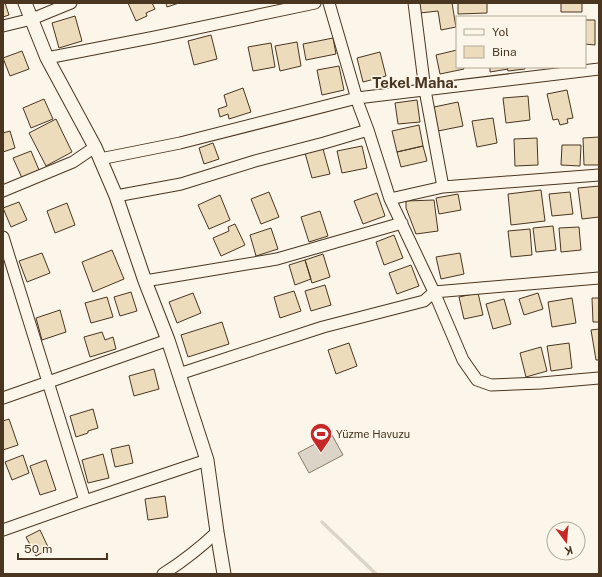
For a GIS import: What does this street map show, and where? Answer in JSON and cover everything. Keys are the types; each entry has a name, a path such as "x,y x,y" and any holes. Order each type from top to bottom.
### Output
{"street":[{"path":"25,3 47,58 98,153 116,196 145,281 168,340 207,460 224,574"},
{"path":"3,26 32,19 71,3"},
{"path":"47,58 315,3"},
{"path":"329,3 357,98 390,199 434,292 463,360 477,380 491,385 541,383 599,378"},
{"path":"414,3 425,90 443,187"},
{"path":"3,191 98,153 180,143 357,98 599,69"},
{"path":"116,196 180,184 255,160 324,143 368,130"},
{"path":"390,199 443,187 599,175"},
{"path":"145,281 277,259 402,223"},
{"path":"3,237 7,265 48,382 85,501"},
{"path":"179,374 323,327 424,302 434,292 599,278"},
{"path":"3,398 168,340"},
{"path":"3,530 207,460"},
{"path":"163,574 203,545 217,532"}],"shaded area":[{"name":"Yüzme Havuzu","path":"332,435 343,455 309,473 298,453"}],"building":[{"path":"3,3 5,3 9,15 3,17"},
{"path":"128,3 152,3 155,9 146,13 147,16 136,21"},
{"path":"166,3 179,3 167,7"},
{"path":"419,3 452,3 456,27 441,30 438,11 420,13"},
{"path":"458,3 487,3 487,13 458,14"},
{"path":"561,3 582,3 582,12 561,12"},
{"path":"75,16 82,41 59,48 52,23"},
{"path":"586,20 595,20 595,45 586,44"},
{"path":"211,35 217,59 194,65 188,41"},
{"path":"333,38 336,54 306,60 303,44"},
{"path":"297,42 301,66 280,71 275,46"},
{"path":"271,43 275,67 253,71 248,47"},
{"path":"456,50 456,68 464,69 440,74 436,55"},
{"path":"22,51 29,69 10,76 3,58"},
{"path":"380,52 386,76 363,82 357,58"},
{"path":"339,66 344,90 322,95 317,70"},
{"path":"490,68 508,69 490,72"},
{"path":"507,68 525,68 525,69 508,71"},
{"path":"243,88 251,112 229,119 228,114 220,117 218,109 227,106 224,95"},
{"path":"567,90 573,118 567,119 568,123 560,125 558,119 553,120 547,94"},
{"path":"528,96 530,120 506,123 503,98"},
{"path":"44,99 53,119 31,128 23,108"},
{"path":"417,100 420,122 398,124 395,103"},
{"path":"458,102 463,126 438,131 434,107"},
{"path":"493,118 497,143 477,147 472,121"},
{"path":"56,119 72,152 46,166 29,133"},
{"path":"419,125 423,146 397,152 392,131"},
{"path":"10,131 15,148 3,152 3,133"},
{"path":"599,137 599,165 584,165 583,138"},
{"path":"537,138 538,165 515,166 514,139"},
{"path":"213,143 219,159 204,164 199,148"},
{"path":"562,145 581,145 580,166 561,165"},
{"path":"362,146 367,168 342,173 337,151"},
{"path":"423,146 427,161 401,167 397,152"},
{"path":"323,149 330,174 312,178 305,153"},
{"path":"31,151 39,170 22,178 13,158"},
{"path":"599,186 599,217 582,219 578,188"},
{"path":"541,190 545,221 511,225 508,194"},
{"path":"269,192 279,217 261,224 251,199"},
{"path":"570,192 573,214 552,216 549,194"},
{"path":"377,193 385,216 363,224 354,201"},
{"path":"458,194 461,210 439,214 436,198"},
{"path":"220,195 230,220 209,229 198,205"},
{"path":"434,200 438,231 416,234 406,208 406,201"},
{"path":"19,202 27,220 11,227 3,208"},
{"path":"67,203 75,225 55,233 47,211"},
{"path":"320,211 328,236 309,242 301,217"},
{"path":"235,224 245,245 221,256 213,238 229,231 228,227"},
{"path":"553,226 556,250 536,252 533,228"},
{"path":"579,227 581,250 561,252 559,228"},
{"path":"271,228 278,249 256,256 250,235"},
{"path":"530,229 532,255 511,257 508,231"},
{"path":"394,235 403,258 384,265 376,242"},
{"path":"112,250 124,279 93,292 82,262"},
{"path":"42,253 50,273 27,282 19,261"},
{"path":"460,253 464,274 441,279 436,257"},
{"path":"323,254 330,277 312,283 305,260"},
{"path":"305,260 311,279 295,285 289,265"},
{"path":"411,265 419,286 397,294 389,273"},
{"path":"325,285 331,305 311,311 305,291"},
{"path":"294,291 301,311 280,318 274,297"},
{"path":"131,292 137,311 120,316 114,297"},
{"path":"193,293 201,313 177,323 169,302"},
{"path":"478,293 483,315 464,319 459,297"},
{"path":"538,293 543,309 524,315 519,299"},
{"path":"107,297 113,317 91,323 85,303"},
{"path":"572,298 576,323 552,327 548,302"},
{"path":"592,298 599,298 599,322 593,322"},
{"path":"504,299 511,324 493,329 486,304"},
{"path":"60,310 66,332 42,340 36,318"},
{"path":"222,322 229,344 188,357 181,335"},
{"path":"599,329 599,360 596,360 591,330"},
{"path":"102,332 105,340 113,337 116,349 90,357 84,337"},
{"path":"349,343 357,366 336,374 328,350"},
{"path":"569,343 572,368 551,371 547,346"},
{"path":"541,347 547,371 526,377 520,353"},
{"path":"154,369 159,389 134,396 129,376"},
{"path":"93,409 98,428 76,437 70,416"},
{"path":"9,419 18,445 3,450 3,421"},
{"path":"129,445 133,463 115,467 111,449"},
{"path":"103,454 109,478 88,483 82,460"},
{"path":"23,455 29,473 12,480 5,462"},
{"path":"46,460 56,490 40,495 30,466"},
{"path":"165,496 168,517 148,520 145,499"},
{"path":"40,530 49,549 36,556 26,537"}],"waterway":[{"path":"322,522 376,574"}],"place":[{"name":"Yüzme Havuzu","path":"321,454"}],"district":[{"name":"Tekel Maha.","path":"415,83"}]}
